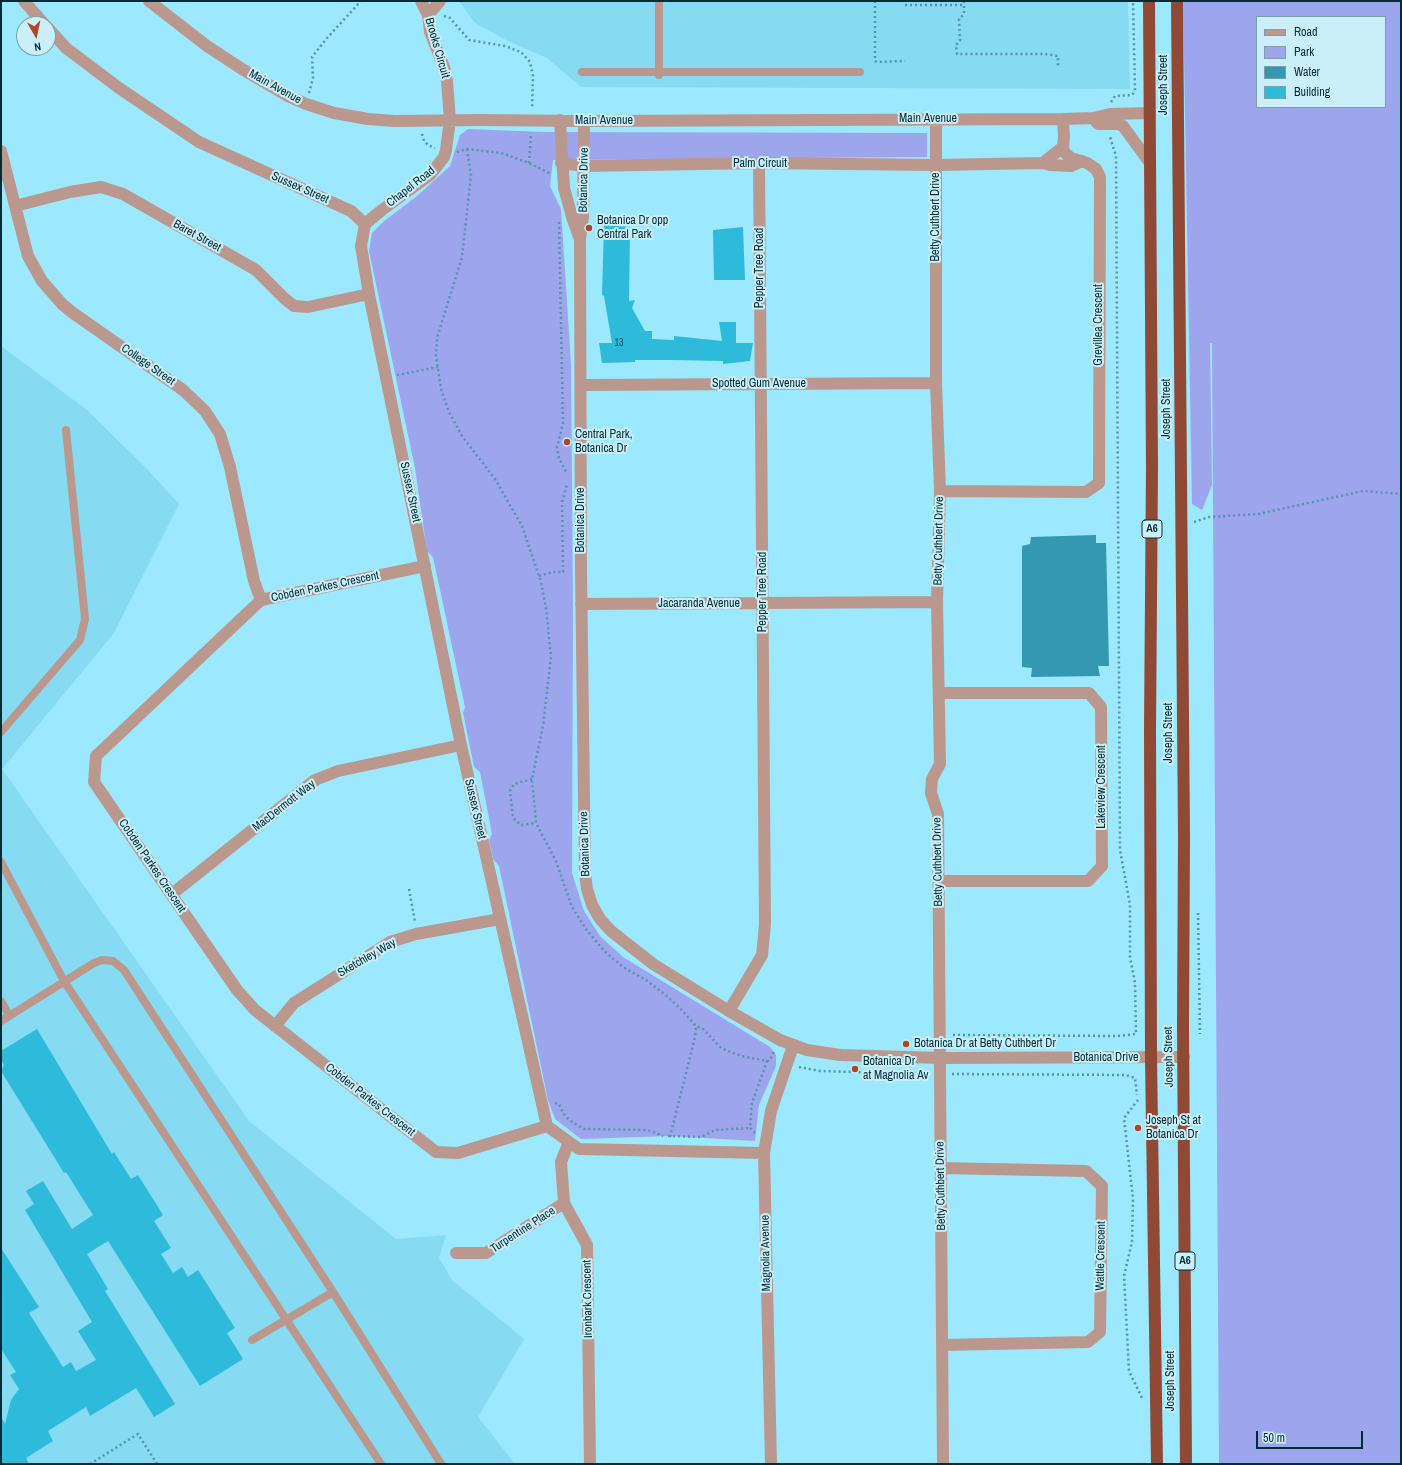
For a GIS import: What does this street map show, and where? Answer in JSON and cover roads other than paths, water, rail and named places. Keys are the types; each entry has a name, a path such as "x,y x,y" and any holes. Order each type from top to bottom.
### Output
{"highway":[{"name":"Joseph Street","path":"1149,1 1152,468 1150,721 1151,1058 1157,1464"},
{"name":"Joseph Street","path":"1177,1 1184,828 1186,1464"}],"street":[{"path":"24,1 37,16"},
{"name":"Main Avenue","path":"149,1 207,46 288,96 306,104 334,113 395,122 450,120 584,121 1110,119 1150,112"},
{"name":"Brooks Circuit","path":"421,1 428,15 430,32 444,67 447,82 450,120"},
{"path":"428,15 440,1"},
{"name":"Sussex Street","path":"56,37 66,48 119,88 199,142 351,211 366,224 361,246 369,294 461,745 547,1126"},
{"name":"Betty Cuthbert Drive","path":"936,119 936,383 940,491 937,602 940,764 932,779 931,793 938,814 943,1464"},
{"path":"1064,119 1064,137 1062,147 1064,152 1071,158 1082,161"},
{"path":"1110,119 1123,126 1150,163"},
{"name":"Chapel Road","path":"366,224 382,210 430,175 441,162 446,150 450,120"},
{"name":"Botanica Drive","path":"560,120 561,162 564,188 580,239"},
{"name":"Botanica Drive","path":"584,121 583,217 580,239 581,572 585,874 587,889 592,905 600,919 611,931 653,964 729,1011 780,1040 807,1050 840,1055 940,1058 1184,1058"},
{"path":"1043,163 1062,147"},
{"name":"College Street","path":"1,151 28,256 42,281 62,304 184,390 205,411 220,434 230,467 254,581 261,600"},
{"path":"936,165 1043,163 1050,165 1071,166 1082,161"},
{"name":"Grevillea Crescent","path":"940,491 1086,492 1099,482 1100,177 1096,169 1082,161"},
{"name":"Palm Circuit","path":"561,162 584,166 759,163 936,165"},
{"name":"Pepper Tree Road","path":"729,1011 762,955 765,924 759,163"},
{"name":"Baret Street","path":"15,206 70,192 101,187 123,194 256,270 294,306 308,307 369,294"},
{"name":"Spotted Gum Avenue","path":"581,385 936,383"},
{"name":"Cobden Parkes Crescent","path":"425,566 261,600 96,756 94,782 237,990 255,1010 436,1152 458,1153 547,1126"},
{"name":"Jacaranda Avenue","path":"582,604 937,602"},
{"name":"Lakeview Crescent","path":"938,693 1089,693 1102,707 1102,866 1088,881 939,881"},
{"name":"MacDermott Way","path":"172,894 315,780 338,771 461,745"},
{"name":"Sketchley Way","path":"275,1026 294,1003 390,942 416,934 500,918"},
{"name":"Magnolia Avenue","path":"771,1464 765,1148 771,1111 793,1046"},
{"path":"547,1126 579,1149 668,1151 765,1148"},
{"name":"Ironbark Crescent","path":"570,1142 561,1162 564,1203 587,1245 590,1464"},
{"name":"Wattle Crescent","path":"940,1168 1086,1171 1102,1186 1100,1332 1088,1342 942,1345"},
{"name":"Turpentine Place","path":"456,1254 486,1253 564,1203"}],"lane":[{"path":"659,1 659,74"},
{"path":"582,72 659,74 860,72"},
{"path":"1,732 80,640 85,619 66,430"},
{"path":"1,862 64,981 381,1464"},
{"path":"1,1021 94,963 102,960 113,961 124,970 333,1292 441,1464"},
{"path":"1,1001 9,1015"},
{"path":"252,1340 333,1292"}],"water":[{"path":"1096,535 1096,543 1106,543 1109,666 1098,666 1100,676 1031,677 1032,668 1022,667 1022,546 1030,544 1031,537"}],"place":[{"name":"Botanica Dr opp Central Park","path":"589,228"},
{"name":"Central Park, Botanica Dr","path":"567,442"},
{"name":"Botanica Dr at Betty Cuthbert Dr","path":"906,1044"},
{"name":"Botanica Dr at Magnolia Av","path":"855,1069"},
{"name":"Joseph St at Botanica Dr","path":"1138,1128"}]}
